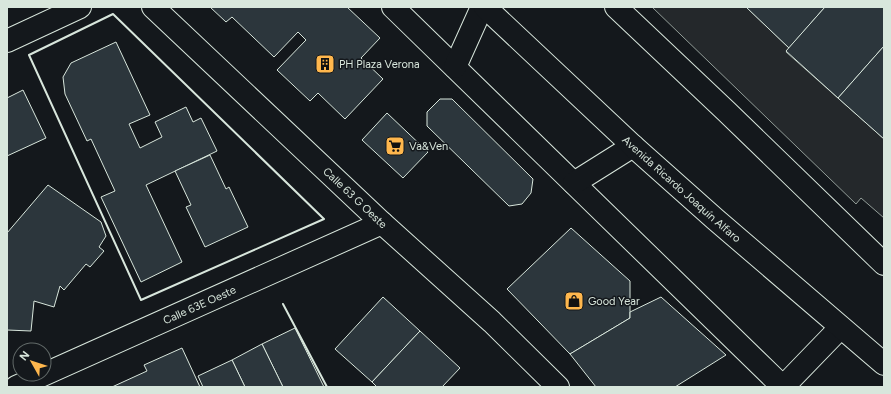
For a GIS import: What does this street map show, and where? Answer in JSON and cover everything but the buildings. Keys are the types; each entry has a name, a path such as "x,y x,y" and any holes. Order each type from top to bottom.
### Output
{"street":[{"path":"7,41 80,7"},
{"name":"Calle 63 G Oeste","path":"153,7 382,223 492,322 558,387"},
{"path":"394,7 783,387 840,328"},
{"path":"455,67 482,7"},
{"name":"Avenida Ricardo Joaquín Alfaro","path":"485,7 633,146 840,328 884,364"},
{"path":"616,7 884,264"},
{"path":"574,183 633,146"},
{"name":"Calle 63E Oeste","path":"16,387 382,223"}],"shaded area":[{"path":"652,7 746,7 789,48 786,52 884,139 884,218 861,198 856,204"}],"wall":[{"path":"113,14 324,219 141,300 29,55 113,14"},
{"path":"283,304 327,387"}],"place":[{"name":"PH Plaza Verona","path":"325,64"},
{"name":"Va&Ven","path":"395,146"},
{"name":"Good Year","path":"574,301"}]}
